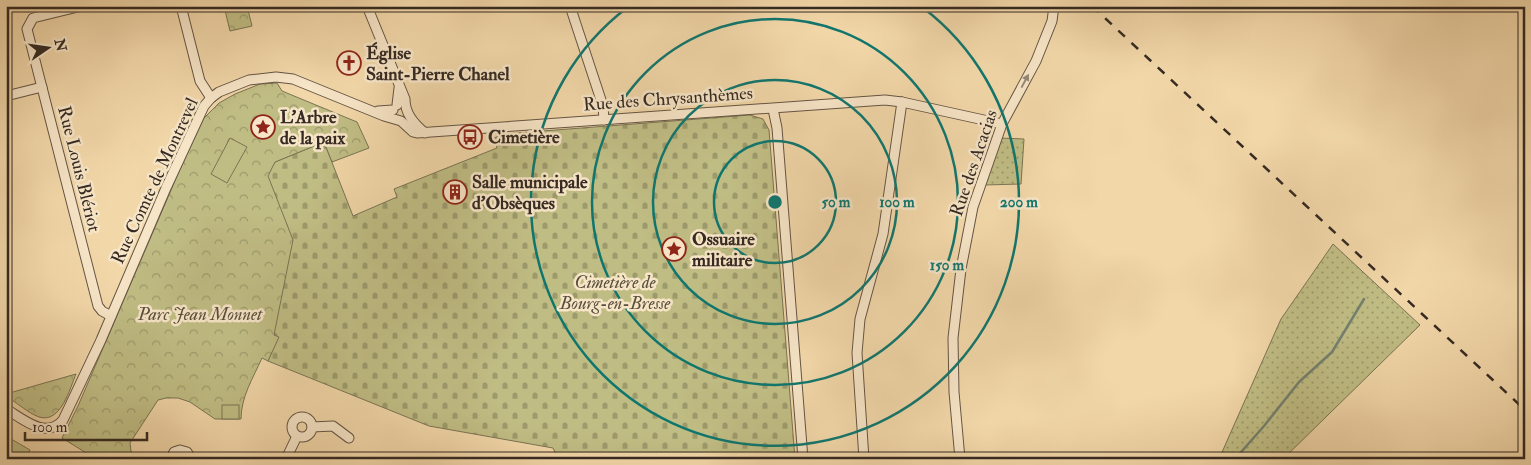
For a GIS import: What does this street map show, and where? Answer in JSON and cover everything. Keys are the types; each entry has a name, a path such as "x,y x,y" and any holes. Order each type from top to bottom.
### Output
{"street":[{"name":"Rue Louis Blériot","path":"82,6 33,18 27,29 98,306 102,311 111,316"},
{"path":"181,6 200,81 211,98"},
{"path":"368,6 399,85 400,112"},
{"path":"570,6 603,106 604,120"},
{"name":"Rue des Acacias","path":"960,459 954,392 954,338 961,270 973,207 1002,124 1036,61 1052,21 1054,6"},
{"name":"Rue Comte de Montrevel","path":"6,408 39,428 51,429 59,425 63,420 75,397 197,120 211,98 225,89 248,80 276,77 293,79 311,85 384,116 400,112"},
{"path":"6,96 42,87"},
{"path":"773,109 885,100 1002,124"},
{"path":"864,459 857,353 860,319 885,225 902,102"},
{"name":"Rue des Chrysanthèmes","path":"400,112 413,132 434,133 773,109 777,128 803,459"},
{"path":"297,417 307,417 312,427 307,436 297,436 294,434 291,426 297,417"},
{"path":"312,427 332,426 349,438"},
{"path":"286,459 297,436"},
{"path":"171,459 174,452 180,450 187,452 191,459"}],"green space":[{"path":"224,6 247,6 252,26 230,31"},
{"name":"Parc Jean Monnet","path":"277,83 282,91 357,122 369,148 332,162 324,142 275,162 268,176 293,240 274,335 279,337 268,361 262,358 251,380 245,395 241,419 215,419 190,402 178,398 158,400 130,443 132,459 96,459 62,438 78,406 204,118 219,103 235,94 260,84"},
{"name":"Cimetière de Bourg-en-Bresse","path":"750,115 763,119 769,130 795,459 558,459 553,448 429,426 268,361 278,338 274,335 267,176 275,162 324,142 353,216 397,197 394,189 497,148 494,138 504,134"},
{"path":"230,138 247,147 227,183 211,174"},
{"path":"1000,138 1024,139 1021,184 985,185"},
{"path":"1333,244 1420,325 1283,459 1219,459 1281,319"},
{"path":"76,374 64,403 59,410 47,418 35,415 6,396 6,394"},
{"path":"222,405 239,405 239,419 222,419"},
{"path":"6,436 30,450 26,459 6,459"}],"waterway":[{"path":"1235,459 1299,382 1332,352 1364,299"}],"railway":[{"path":"1092,6 1525,410"}],"place":[{"name":"Église Saint-Pierre Chanel","path":"349,63"},
{"name":"L'Arbre de la paix","path":"263,127"},
{"name":"Cimetière","path":"470,137"},
{"name":"Salle municipale d'Obsèques","path":"455,192"},
{"name":"Ossuaire militaire","path":"674,249"}]}
